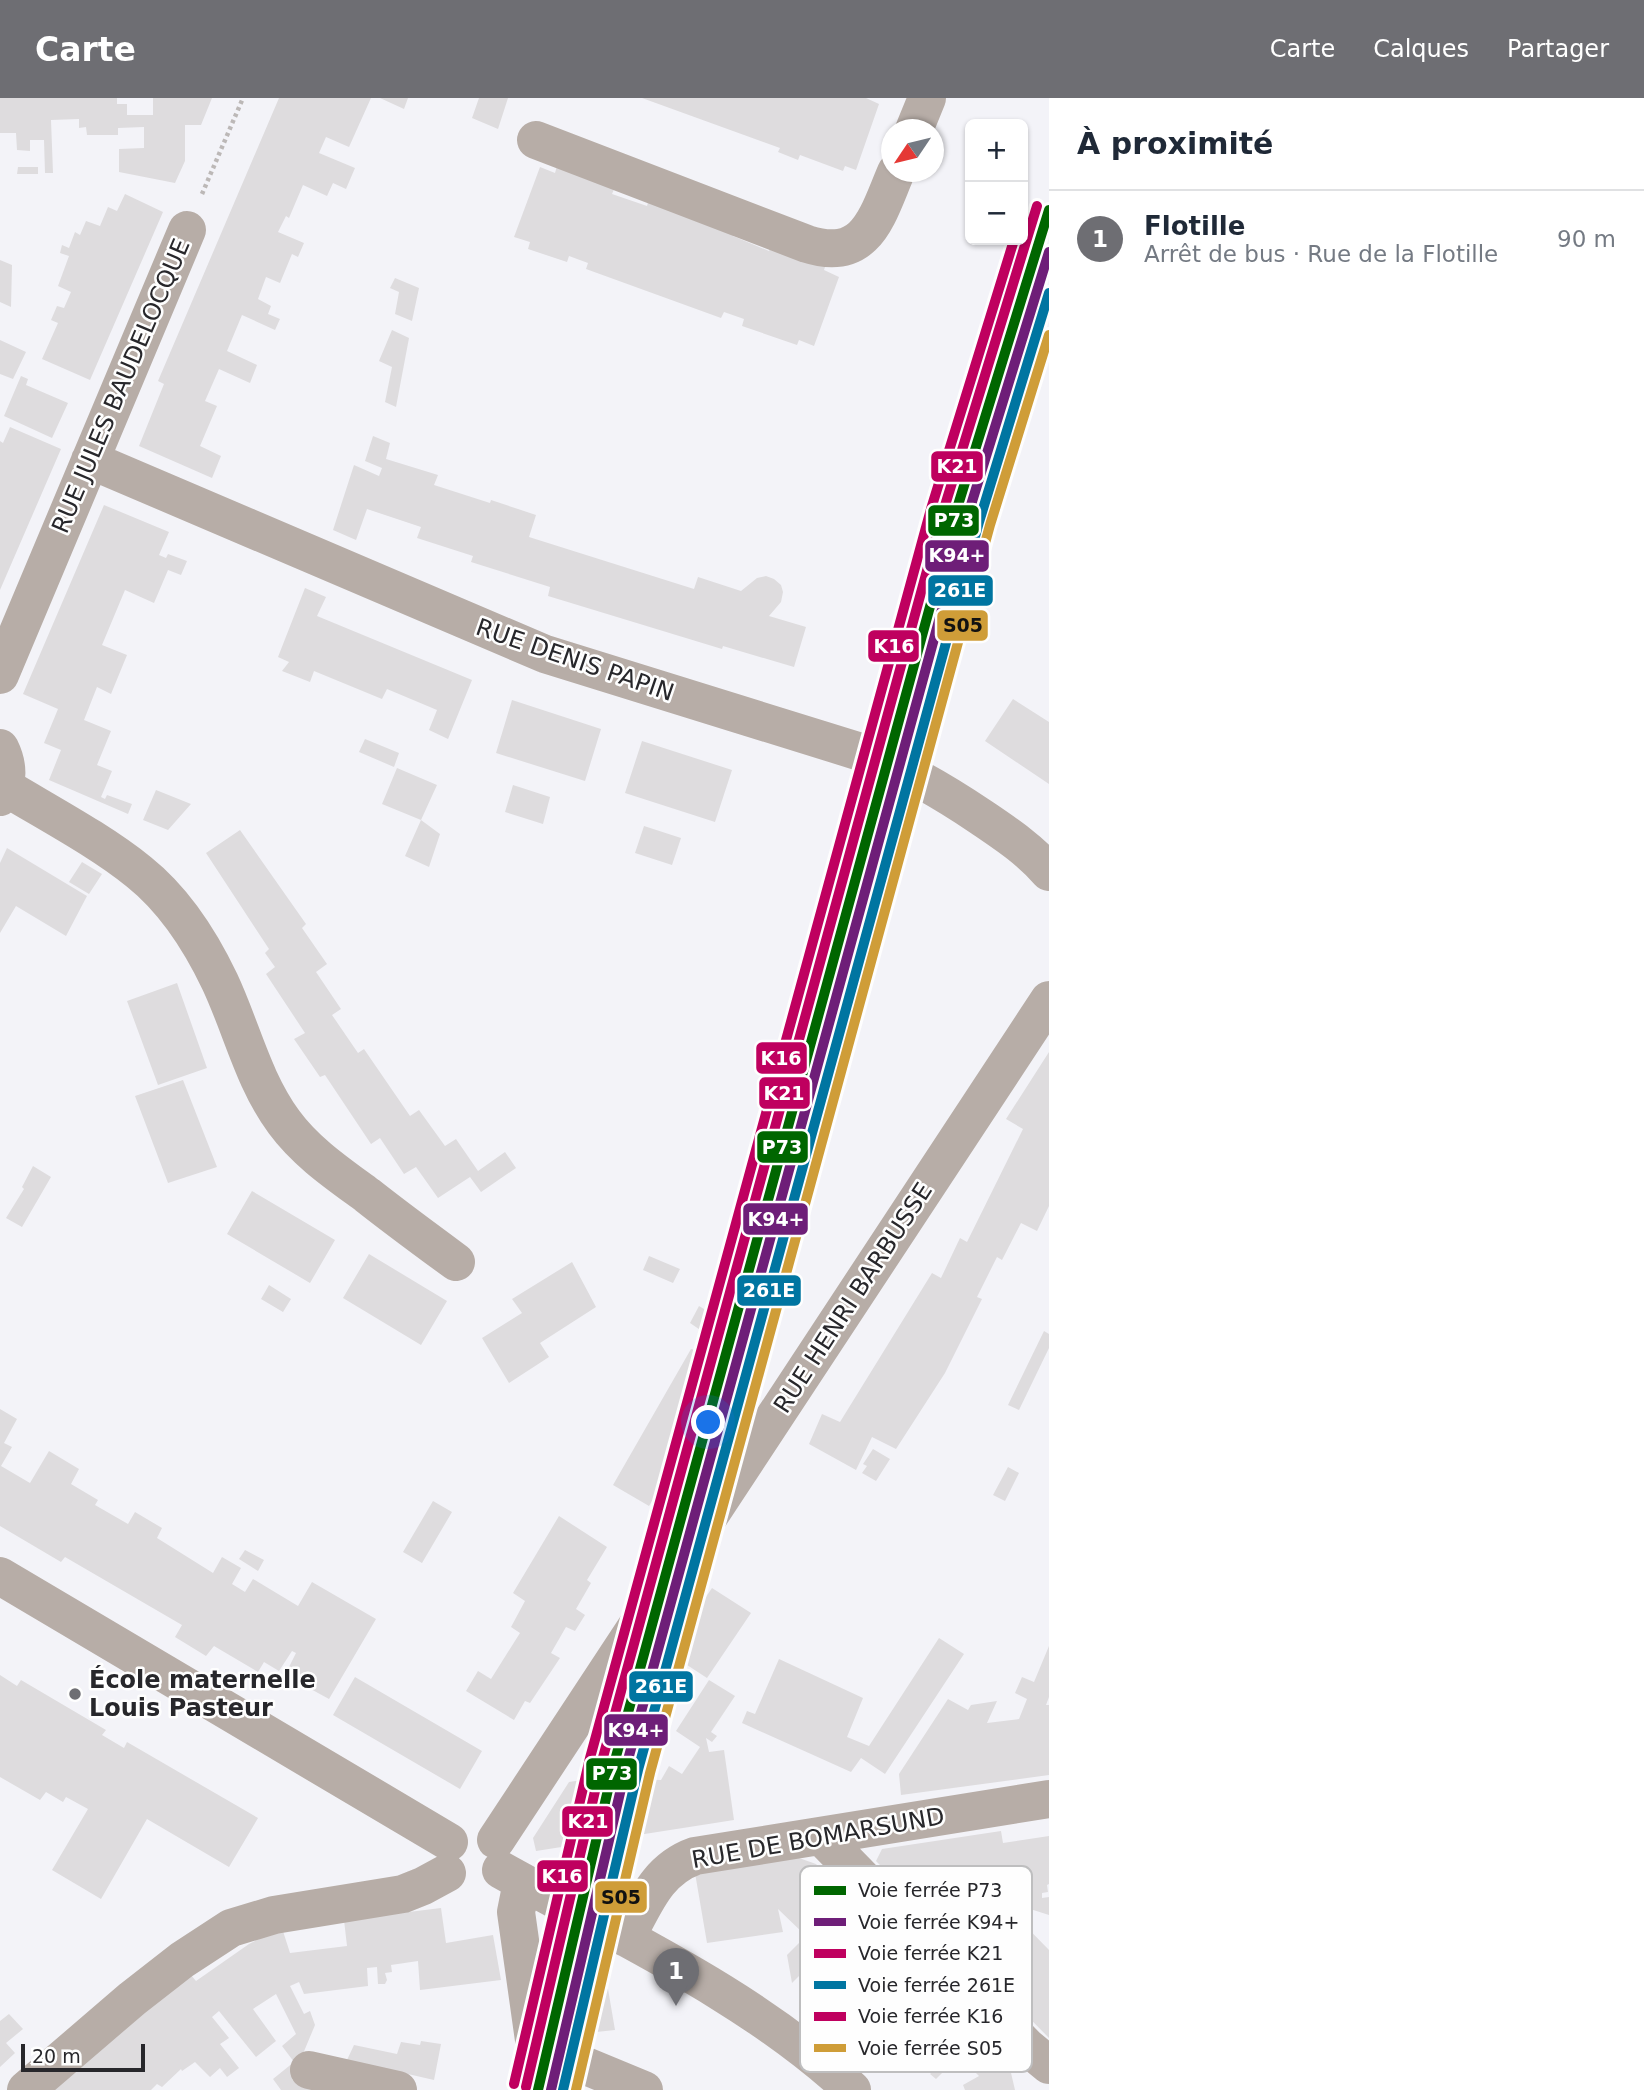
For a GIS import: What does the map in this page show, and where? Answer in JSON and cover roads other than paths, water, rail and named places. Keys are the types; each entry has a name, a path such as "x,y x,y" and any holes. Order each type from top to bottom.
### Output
{"street":[{"path":"918,119 927,98"},
{"path":"536,140 807,244 832,250 855,243 866,234 874,223 892,182"},
{"name":"RUE JULES BAUDELOCQUE","path":"0,675 187,230"},
{"name":"RUE DENIS PAPIN","path":"90,460 545,654 867,754 894,765 939,789 1024,846 1049,872"},
{"path":"0,748 7,766 3,792 126,862 151,882 187,925 222,985 259,1080 285,1123 308,1149 456,1262"},
{"name":"RUE HENRI BARBUSSE","path":"506,1864 1049,1001"},
{"path":"0,1576 448,1857 459,1886 477,1890 490,1885 506,1864"},
{"name":"RUE DE BOMARSUND","path":"626,1938 660,1879 679,1861 695,1856 1049,1799"},
{"path":"26,2090 132,1999 182,1960 231,1928 274,1915 403,1894 423,1886 448,1857 460,1833 472,1830 485,1833 506,1864 516,1912 541,2090"},
{"path":"822,1837 850,1866"},
{"path":"506,1864 754,2014 800,2047"},
{"path":"535,2045 644,2090"},
{"path":"1032,2051 1049,2065"},
{"path":"309,2070 398,2090"},
{"path":"832,2072 852,2090"}],"rail line":[{"name":"K21","path":"526,2087 602,1761 943,512 1037,206"},
{"name":"P73","path":"538,2090 614,1764 955,515 1049,210"},
{"name":"K16","path":"514,2084 590,1758 931,509 1012,245"},
{"name":"K94+","path":"551,2090 626,1767 967,518 1049,252"},
{"name":"261E","path":"563,2090 638,1770 979,522 1049,293"},
{"name":"S05","path":"576,2090 650,1773 990,525 1049,335"}],"place":[{"name":"École maternelle Louis Pasteur","path":"75,1694"},
{"name":"Flotille","path":"676,2006"}]}
